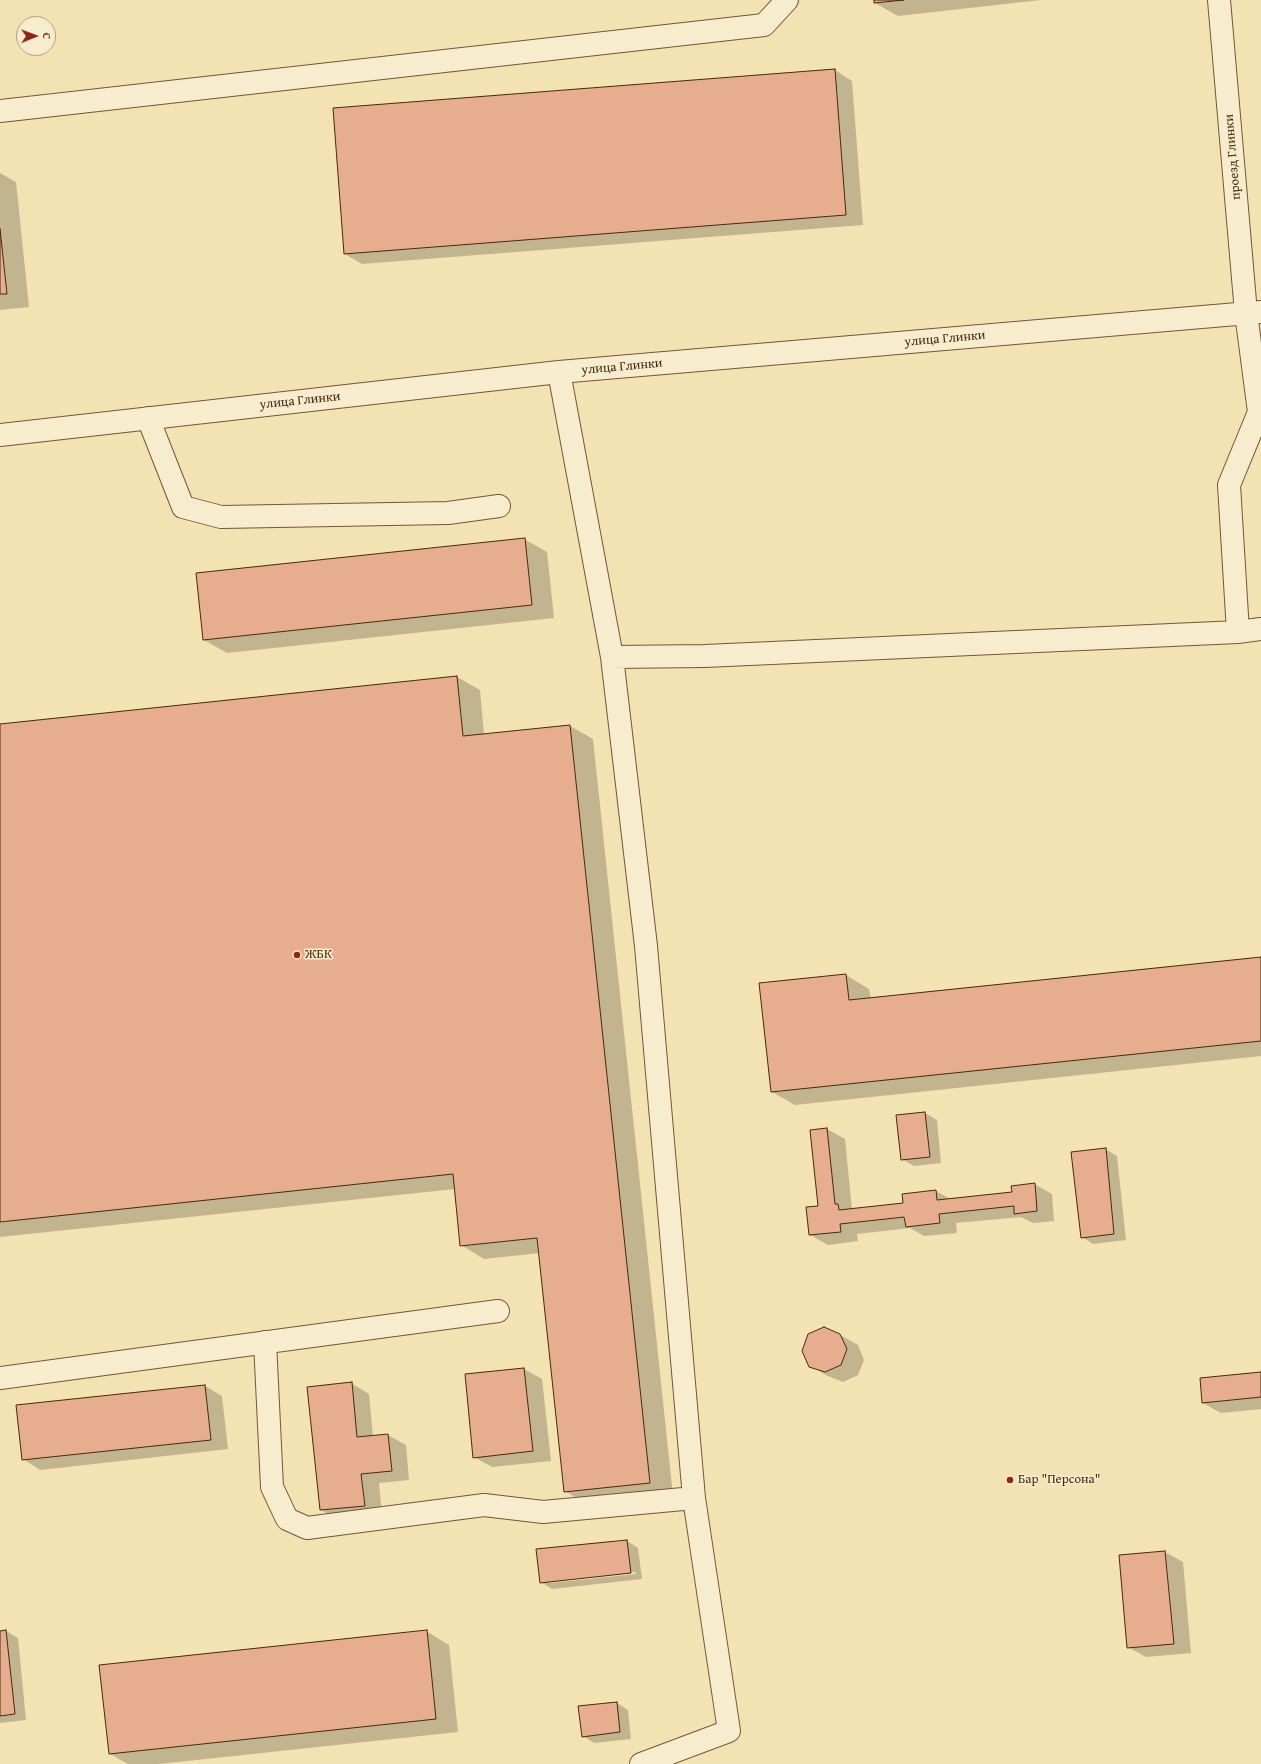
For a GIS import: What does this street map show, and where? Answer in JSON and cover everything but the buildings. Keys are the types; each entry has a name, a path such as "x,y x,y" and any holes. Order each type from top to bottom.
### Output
{"street":[{"path":"0,111 764,25 787,0"},
{"name":"проезд Глинки","path":"1219,0 1254,312 1259,412 1230,485 1238,632"},
{"name":"улица Глинки","path":"0,435 560,372 1254,312"},
{"path":"560,372 612,657 646,946 694,1498 729,1730 641,1764"},
{"path":"148,418 183,507 221,517 448,513 499,506"},
{"path":"612,657 713,656 1238,632 1261,629"},
{"path":"0,1378 498,1311"},
{"path":"265,1342 272,1487 287,1519 307,1528 484,1505 543,1512 694,1498"}],"place":[{"name":"ЖБК","path":"297,955"},
{"name":"Бар \"Персона\"","path":"1010,1480"}]}
